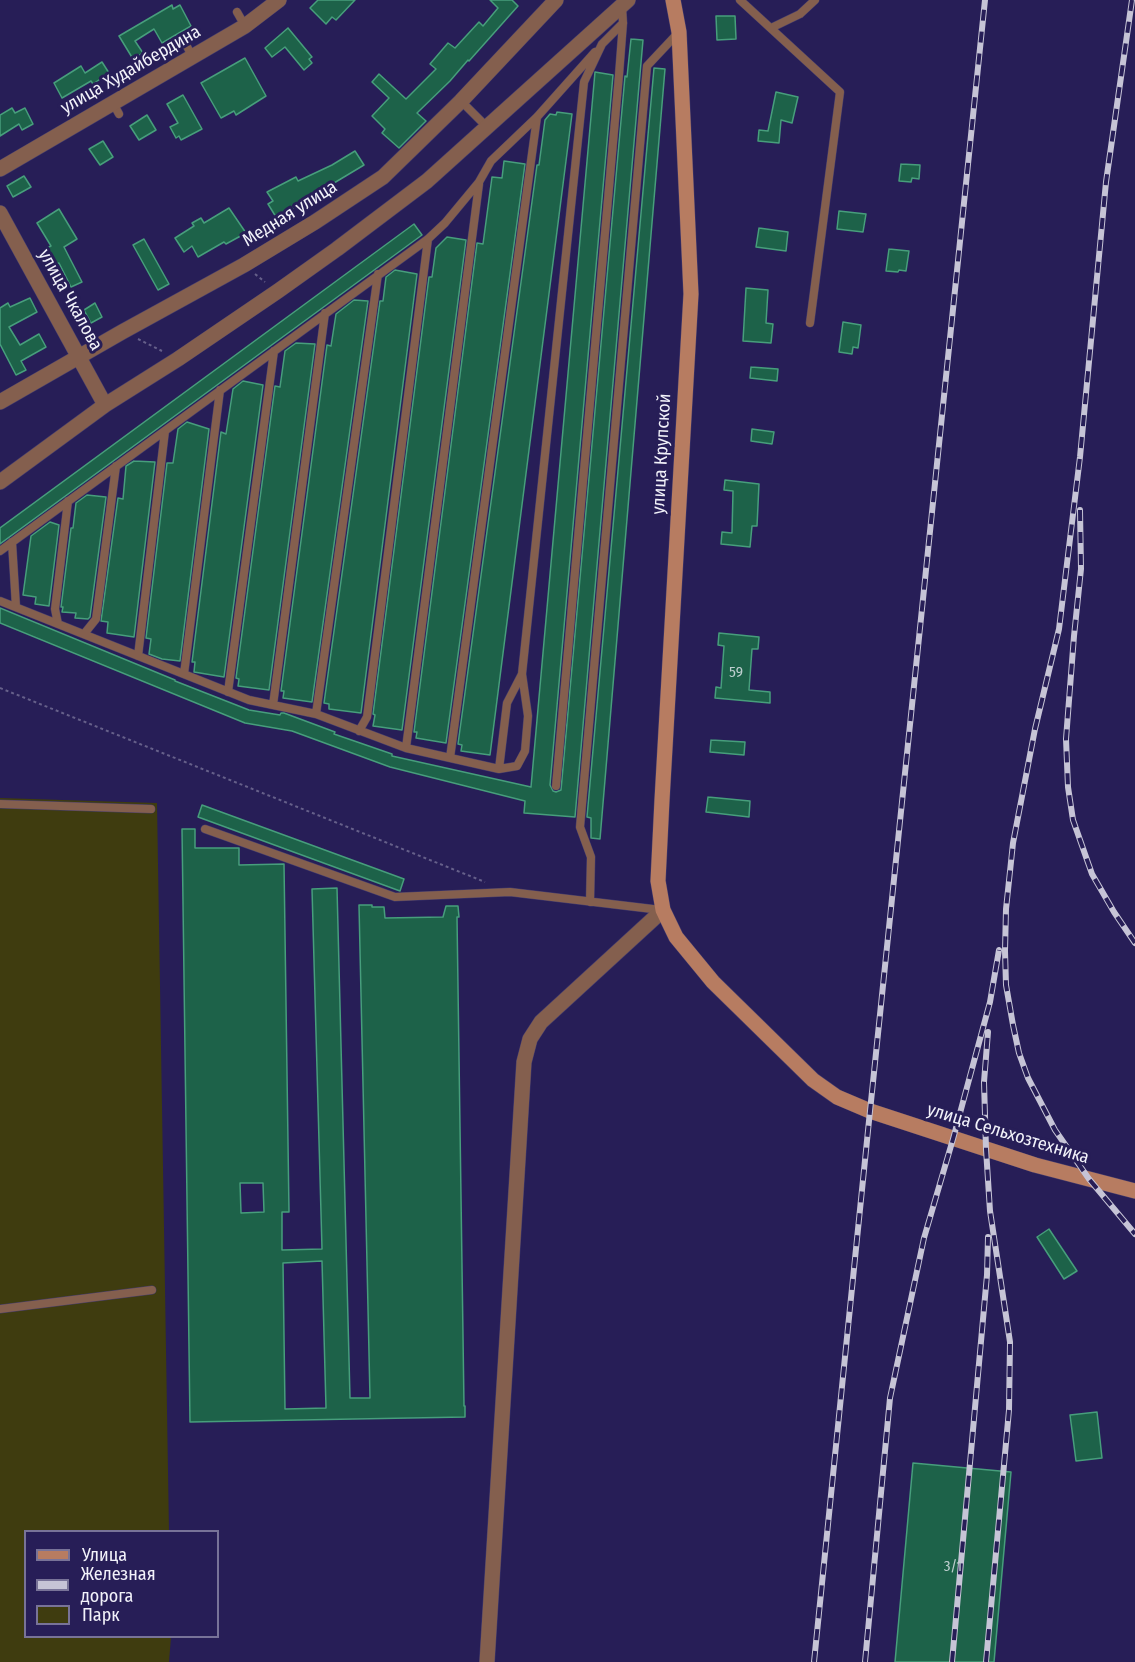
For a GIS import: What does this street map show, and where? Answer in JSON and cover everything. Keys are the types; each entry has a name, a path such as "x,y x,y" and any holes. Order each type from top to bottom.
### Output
{"main road":[{"name":"улица Крупской","path":"674,0 679,32 691,294 658,881 663,910 676,937 713,982 813,1080 837,1097 870,1111"},
{"name":"улица Сельхозтехника","path":"870,1111 1035,1165 1135,1191"}],"street":[{"name":"улица Худайбердина","path":"0,169 116,109 192,56 244,26 279,0"},
{"name":"Медная улица","path":"0,402 243,266 383,177 461,101 556,0"},
{"path":"0,482 105,405 278,291 427,181 625,3"},
{"name":"улица Чкалова","path":"0,213 105,405"},
{"path":"487,1662 524,1062 530,1040 541,1022 663,910"}],"lane":[{"path":"740,0 840,92 810,323"},
{"path":"771,28 801,14 815,0"},
{"path":"556,786 625,3"},
{"path":"237,12 244,26"},
{"path":"0,551 428,239 480,182 492,161 537,117 623,23"},
{"path":"590,902 591,857 580,827 647,66 679,32"},
{"path":"182,37 192,56"},
{"path":"0,601 249,700 316,714 406,748 499,769 517,766 525,751 528,716 522,674 584,82 602,44"},
{"path":"461,101 487,127"},
{"path":"450,758 537,117"},
{"path":"406,748 480,182"},
{"path":"359,731 367,717 428,239"},
{"path":"316,714 378,274"},
{"path":"273,705 325,313"},
{"path":"228,692 274,351"},
{"path":"184,674 220,390"},
{"path":"138,656 165,431"},
{"path":"84,634 96,618 116,466"},
{"path":"58,624 55,609 68,501"},
{"path":"12,542 16,607"},
{"path":"499,769 507,703 522,674"},
{"path":"0,804 151,809"},
{"path":"205,828 395,897 510,892 663,910"},
{"path":"0,1309 152,1290"}],"path":[{"path":"243,266 278,291"},
{"path":"122,332 178,359"},
{"path":"0,688 488,883"}],"green space":[{"path":"0,798 157,803 169,1530 24,1530 24,1638 171,1638 169,1662 0,1662"}],"building":[{"path":"318,0 355,0 336,20 332,17 326,24 310,8"},
{"path":"490,0 512,0 518,6 469,61 417,113 426,121 399,148 382,133 385,129 372,116 389,98 372,82 379,74 406,99 436,69 430,64 448,43 455,48 479,22 483,26 498,8"},
{"path":"172,5 173,9 180,5 191,26 162,43 154,29 135,41 143,53 133,59 119,36"},
{"path":"716,16 735,16 736,39 717,40"},
{"path":"288,28 312,57 309,59 312,63 304,70 285,47 272,57 265,48"},
{"path":"631,39 643,40 575,817 524,813 525,801 390,767 292,731 245,723 0,623 0,608 249,710 280,715 284,713 335,732 334,734 392,754 392,756 531,787 595,72 613,75 550,785 553,791 561,790 625,76 627,77"},
{"path":"245,58 266,96 236,115 234,111 221,118 201,83"},
{"path":"102,62 109,73 93,84 91,81 62,98 54,83 81,66 85,73"},
{"path":"654,68 665,69 600,839 591,838 591,818 587,817"},
{"path":"776,92 798,97 792,123 781,120 779,143 758,141 759,130 768,131"},
{"path":"183,95 202,129 181,140 179,136 176,138 170,127 178,123 167,104"},
{"path":"12,108 15,113 25,108 33,124 22,130 19,124 0,136 0,115"},
{"path":"557,112 572,114 490,755 461,751 462,745 458,744 537,165 539,165 545,120 550,114 556,115"},
{"path":"147,115 156,130 139,140 130,126"},
{"path":"103,141 113,157 100,165 89,149"},
{"path":"355,151 364,165 334,183 338,190 301,208 299,205 276,217 268,204 273,201 267,192 296,177 298,181"},
{"path":"504,161 525,164 446,743 416,738 417,732 414,732 477,243 483,244 492,177 502,178"},
{"path":"901,164 920,165 919,179 912,178 911,182 899,181"},
{"path":"24,176 31,187 13,197 7,186"},
{"path":"229,208 246,233 198,257 192,246 184,252 175,238 194,226 192,223 201,218 204,223"},
{"path":"59,209 77,239 64,247 82,282 71,287 59,263 52,266 43,250 51,246 37,223"},
{"path":"839,211 866,214 863,232 837,229"},
{"path":"414,224 422,235 0,544 0,528"},
{"path":"759,228 788,232 786,251 756,247"},
{"path":"447,237 466,240 402,730 373,726 375,715 373,714 429,277 432,277 436,248"},
{"path":"144,239 169,284 158,290 133,245"},
{"path":"889,249 909,251 906,271 886,271"},
{"path":"395,270 417,274 361,713 329,709 329,704 324,703 380,301 383,301 386,277"},
{"path":"746,288 768,290 766,323 773,324 771,343 743,341"},
{"path":"30,298 37,312 9,327 20,345 39,334 46,347 21,361 26,370 16,375 0,344 0,308 8,303 10,307"},
{"path":"354,300 368,301 312,702 283,698 284,691 281,691 327,345 331,346 336,314"},
{"path":"95,303 102,317 91,323 84,310"},
{"path":"843,322 861,325 858,348 853,347 852,354 839,352"},
{"path":"296,343 315,344 269,690 238,686 239,679 236,678 275,386 280,387 285,351"},
{"path":"751,367 778,369 777,381 750,378"},
{"path":"243,381 263,385 224,677 194,672 195,662 192,662 221,432 226,434 233,389"},
{"path":"187,422 209,429 180,661 162,659 149,654 151,639 146,638 167,463 173,463 178,429"},
{"path":"752,429 774,432 772,444 751,441"},
{"path":"134,461 155,462 134,637 107,633 108,622 101,621 118,498 123,499 126,466"},
{"path":"725,480 759,484 757,526 752,526 750,547 721,544 722,532 732,533 733,491 724,490"},
{"path":"87,495 106,497 88,619 75,618 76,613 62,612 63,607 61,607 76,503"},
{"path":"50,522 59,525 49,606 35,604 36,597 23,595 31,536"},
{"path":"719,633 759,637 758,649 752,649 749,690 770,692 770,703 715,698 716,687 721,688 724,646 718,645"},
{"path":"711,740 745,742 744,755 710,752"},
{"path":"708,797 750,801 749,817 706,812"},
{"path":"202,805 404,879 400,891 198,817"},
{"path":"182,829 195,829 195,848 239,848 239,865 284,864 289,1212 282,1212 282,1250 322,1249 312,889 337,888 350,1398 370,1398 359,905 384,907 385,918 443,917 446,906 458,906 459,917 457,917 465,1417 190,1422","holes":["240,1183 263,1183 264,1212 241,1213","322,1261 326,1408 285,1409 283,1263"]},
{"path":"1049,1229 1077,1271 1064,1279 1037,1237"},
{"path":"1097,1412 1102,1458 1076,1461 1070,1415"},
{"path":"913,1463 1011,1472 994,1662 895,1662"}],"railway":[{"path":"814,1662 985,0"},
{"path":"1132,0 1106,182 1080,457 1059,629 1035,729 1013,843 1006,909 1005,951 1006,985 1013,1025 1019,1053 1028,1078 1055,1130 1089,1179 1135,1234"},
{"path":"1080,510 1081,569 1066,739 1068,787 1073,820 1092,874 1135,943"},
{"path":"865,1662 890,1398 924,1238 990,1002 999,950"},
{"path":"986,1662 1009,1410 1010,1342 990,1211 984,1082 988,1032"},
{"path":"952,1662 987,1275 988,1237"}]}
